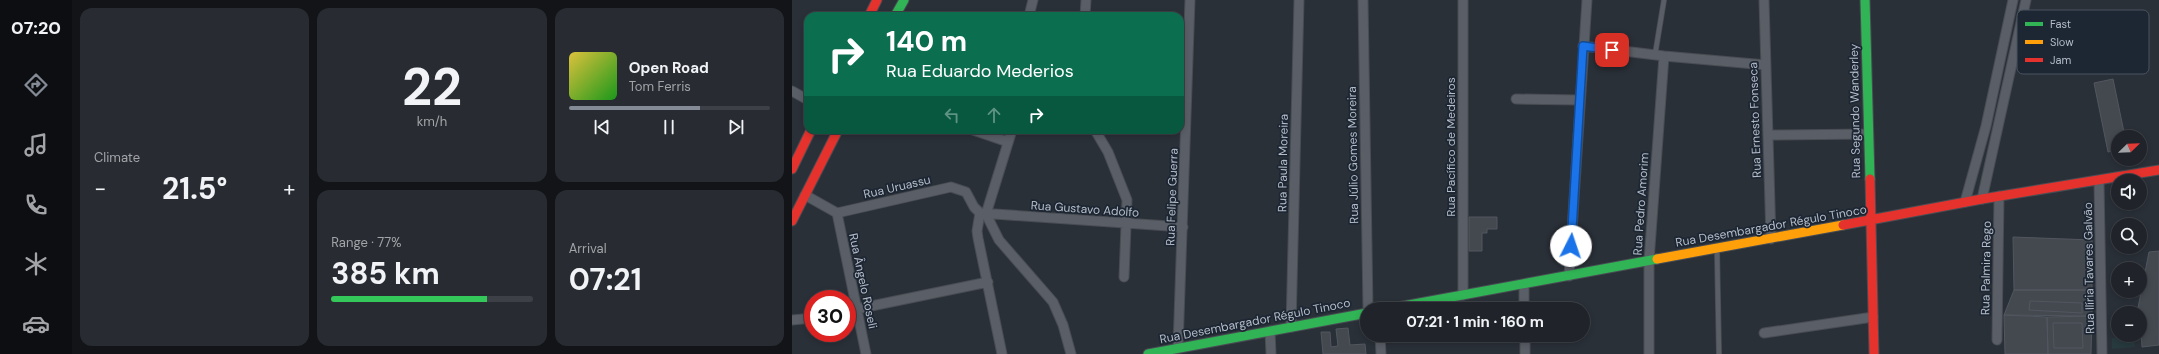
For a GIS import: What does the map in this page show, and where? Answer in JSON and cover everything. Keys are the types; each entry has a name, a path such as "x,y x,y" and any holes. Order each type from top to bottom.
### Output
{"street":[{"path":"871,12 877,0"},
{"path":"898,12 904,0"},
{"path":"1030,12 1033,0"},
{"path":"1085,12 1086,0"},
{"name":"Rua Felipe Guerra","path":"1178,347 1190,0"},
{"name":"Rua Paula Moreira","path":"1291,327 1299,0"},
{"name":"Rua Júlio Gomes Moreira","path":"1363,0 1368,302"},
{"name":"Rua Pacífico de Medeiros","path":"1463,0 1463,295"},
{"path":"1569,276 1587,0"},
{"name":"Rua Ernesto Fonseca","path":"1764,0 1771,239"},
{"name":"Rua Segundo Wanderley","path":"1865,0 1869,221 1874,354"},
{"path":"1965,202 1986,126 2014,0"},
{"path":"2024,10 2026,0"},
{"path":"2010,18 2017,19"},
{"path":"1982,199 2017,43"},
{"path":"1583,46 1660,56 1766,65"},
{"name":"Rua Pedro Amorim","path":"1649,354 1649,261 1660,56"},
{"path":"792,91 804,98"},
{"path":"1516,99 1580,100"},
{"path":"1986,126 1999,128"},
{"path":"792,169 809,134"},
{"path":"792,221 836,134"},
{"path":"985,134 1008,142"},
{"path":"1002,354 977,230 1011,134"},
{"path":"1097,134 1108,152 1124,189 1127,200 1128,224 1124,276"},
{"path":"1768,134 1868,134"},
{"name":"Rua Desembargador Régulo Tinoco","path":"1425,302 1869,221 1965,202 2159,170"},
{"name":"Rua Ilíria Tavares Galvão","path":"2099,181 2102,354"},
{"name":"Rua Uruassu","path":"837,213 951,187 966,192 974,207 983,214 999,240 1054,302 1063,325 1071,354"},
{"path":"805,195 837,213"},
{"name":"Rua Palmira Rego","path":"1997,340 1999,196"},
{"name":"Rua Ângelo Roseli","path":"837,213 852,290"},
{"name":"Rua Gustavo Adolfo","path":"983,214 1183,227"},
{"path":"856,309 988,282"},
{"path":"1524,284 1524,302"},
{"name":"Rua Ângelo Roseli","path":"856,309 866,354"},
{"name":"Rua Desembargador Régulo Tinoco","path":"1148,354 1178,347 1360,314"},
{"path":"1764,333 1873,317"},
{"path":"792,320 804,319"},
{"path":"1270,331 1271,354"},
{"path":"1380,342 1381,354"},
{"path":"1524,342 1525,354"}],"lane":[{"path":"1660,56 1664,0"},
{"path":"1716,249 1719,354"}],"green space":[{"path":"2112,342 2134,342 2135,347 2112,349"}],"building":[{"path":"2113,79 2124,130 2111,130 2111,151 2108,152 2094,83"},
{"path":"1469,217 1497,217 1497,229 1487,229 1487,233 1482,233 1482,251 1469,251"},
{"path":"2013,237 2092,240 2092,290 2014,290"},
{"path":"2159,251 2159,345 2142,347 2142,342 2147,342 2147,306 2138,306 2140,298 2147,298 2147,262 2149,252"},
{"path":"2014,290 2092,290 2092,316 2004,315"},
{"path":"2030,301 2082,303 2082,313 2029,310"},
{"path":"2004,315 2047,317 2048,354 2005,354"},
{"path":"2092,316 2091,354 2048,354 2047,317"},
{"path":"2053,323 2082,323 2083,348 2054,348"},
{"path":"1348,328 1350,345 1365,344 1366,354 1323,354 1321,332 1330,332 1331,347 1338,346 1336,329"}],"traffic: fast":[{"path":"897,12 904,0"},
{"path":"1865,0 1870,179"},
{"path":"1425,302 1657,259"},
{"path":"1148,354 1360,314"}],"traffic: slow":[{"path":"1657,259 1843,225"}],"traffic: jam":[{"path":"871,12 877,0"},
{"path":"792,169 809,134"},
{"path":"792,221 836,134"},
{"path":"1843,225 1982,199 2159,170"},
{"path":"1870,179 1874,354"}],"route":[{"path":"1571,246 1583,46 1612,50"}]}
